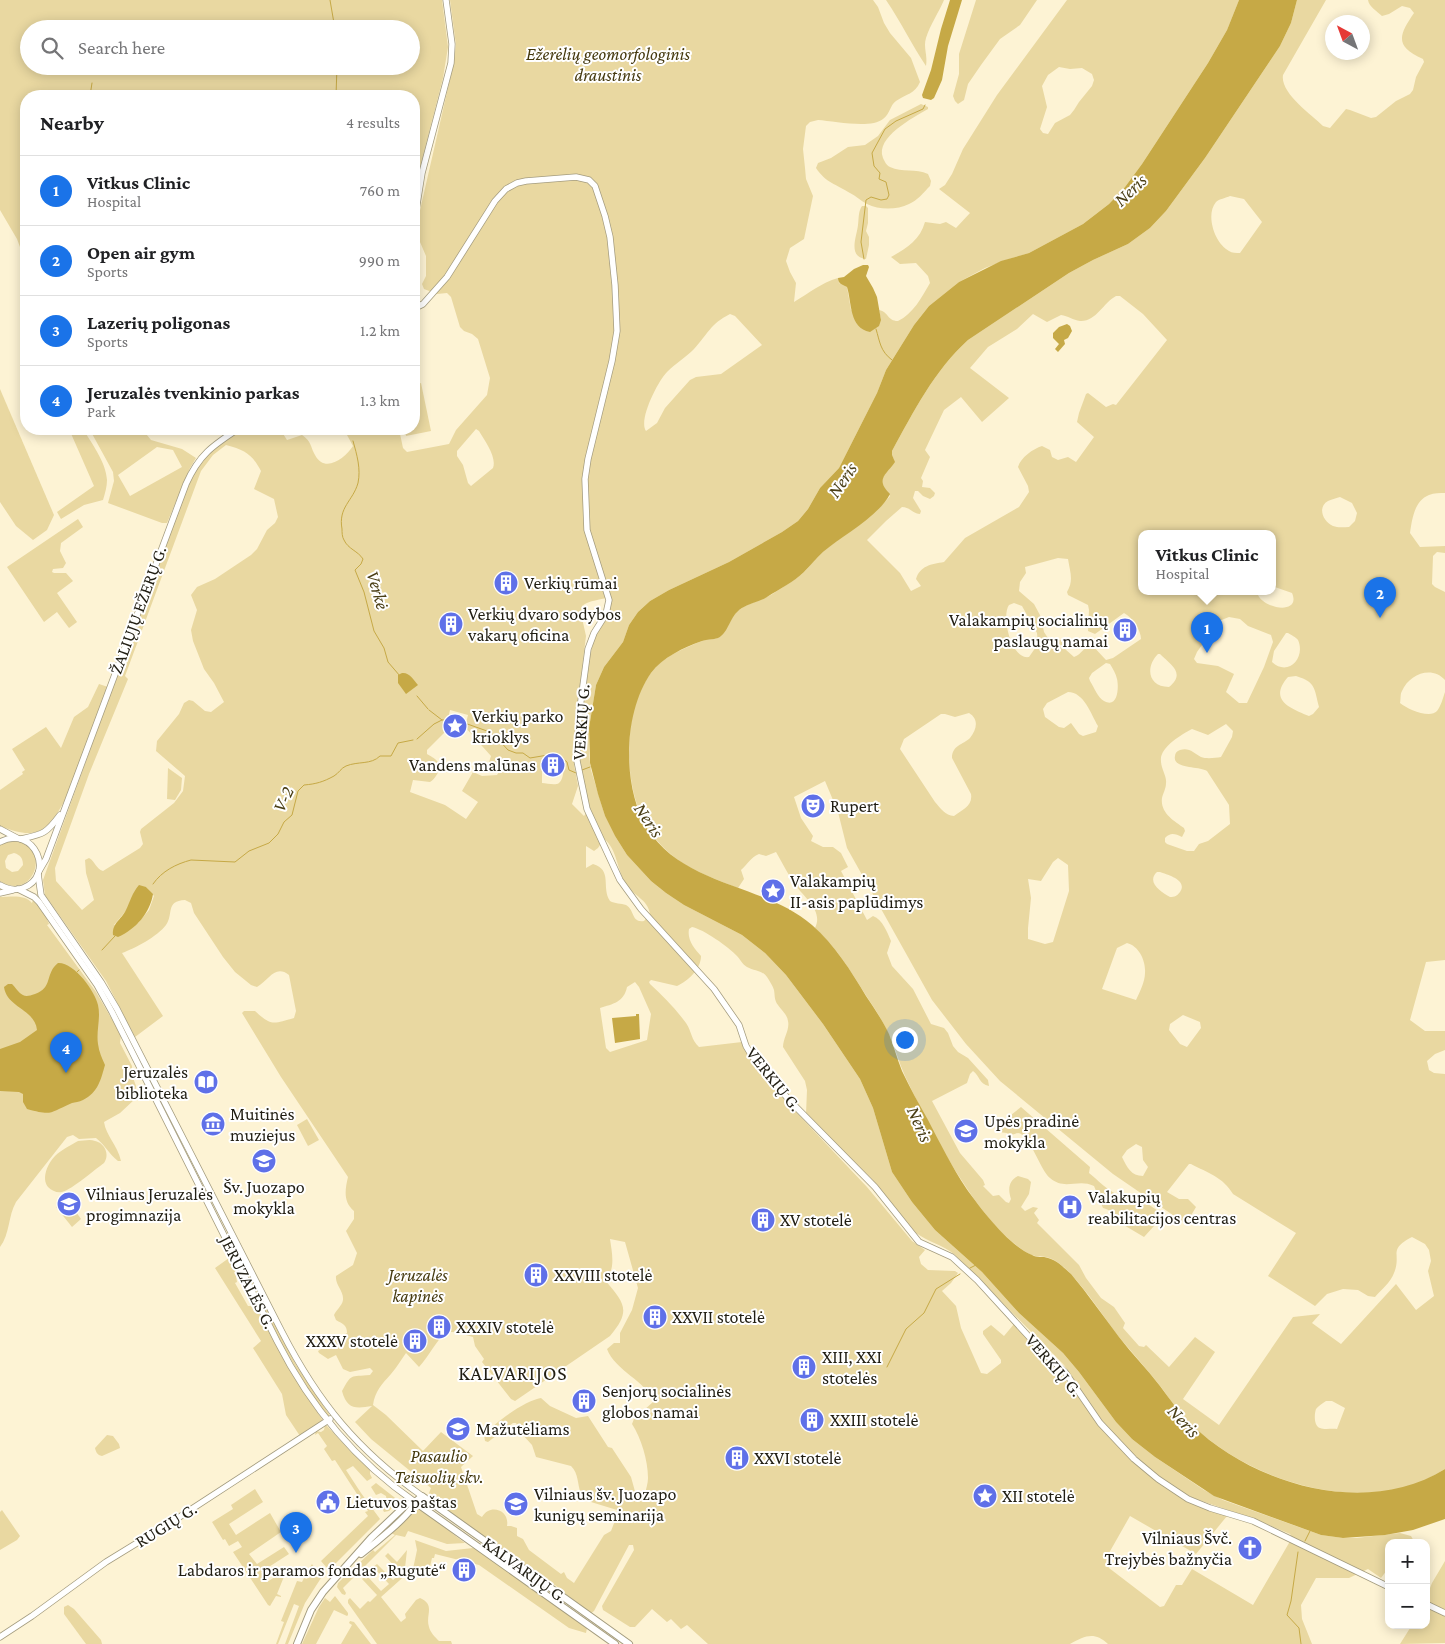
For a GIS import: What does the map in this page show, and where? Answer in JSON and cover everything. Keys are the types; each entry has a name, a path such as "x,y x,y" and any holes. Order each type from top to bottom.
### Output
{"main road":[{"path":"420,186 451,63 452,44 446,0"},
{"name":"VERKIŲ G.","path":"420,306 447,277 495,201 506,189 517,183 551,178 585,178 591,182 598,193 610,237 615,293 616,339 586,470 587,530 609,600 606,614 594,633 588,649 579,716 577,757 582,790 588,809 624,887 650,920 673,942 714,989 739,1025 748,1050 784,1094 875,1187 919,1242 952,1256 977,1280 1042,1351 1064,1372 1104,1429 1138,1463 1167,1486 1188,1499 1253,1521 1385,1585"},
{"name":"ŽALIŲJŲ EŽERŲ G.","path":"38,872 46,859 186,484 201,457 229,435"},
{"name":"ŽALIŲJŲ EŽERŲ G.","path":"0,842 34,837 44,832 52,826 64,809"},
{"name":"JERUZALĖS G.","path":"0,829 31,844 38,854 41,895 101,982 117,1009 299,1365 334,1416 353,1438 374,1458 422,1496"},
{"path":"0,893 28,886 38,872"},
{"name":"JERUZALĖS G.","path":"0,885 16,889 34,897 39,902 97,985 286,1360 308,1394 327,1421 366,1463 415,1502"},
{"path":"232,1252 239,1248"},
{"name":"RUGIŲ G.","path":"0,1637 106,1562 181,1516 334,1416"},
{"path":"297,1644 311,1610 336,1576 399,1522 422,1496"},
{"name":"KALVARIJŲ G.","path":"422,1496 629,1644"},
{"name":"KALVARIJŲ G.","path":"415,1502 615,1644"},
{"path":"1430,1606 1445,1612"},
{"path":"593,1627 597,1621"}],"green space":[{"path":"0,0 442,0 448,47 443,78 420,168 420,90 20,90 20,247 0,210"},
{"path":"450,0 873,0 890,33 911,58 920,82 913,91 894,103 885,117 877,122 861,124 818,120 810,122 806,126 803,149 806,179 813,196 804,239 790,248 786,261 796,283 794,302 821,285 838,278 839,283 847,287 851,310 881,320 879,310 892,320 898,321 913,310 930,283 928,276 916,263 900,264 891,257 916,239 925,222 940,224 946,222 956,228 970,213 939,189 945,185 952,174 963,149 997,95 1067,0 1239,0 1227,30 1208,63 1142,164 1125,187 1109,204 1083,224 1029,253 985,268 959,282 929,306 914,325 886,370 877,393 839,468 820,488 808,509 798,521 729,562 669,590 650,601 638,612 629,625 623,642 604,667 596,685 589,728 589,756 591,770 605,816 627,855 651,881 666,893 684,905 742,935 765,953 786,975 823,1024 860,1079 873,1108 892,1172 912,1202 935,1230 982,1272 1019,1313 1063,1353 1116,1422 1132,1439 1204,1490 1223,1500 1321,1535 1356,1538 1400,1533 1411,1536 1413,1539 1385,1539 1385,1573 1381,1578 1368,1569 1349,1578 1316,1578 1301,1605 1302,1619 1312,1644 1108,1644 1098,1637 1089,1636 1070,1644 708,1644 687,1625 681,1629 671,1619 667,1622 652,1609 635,1627 630,1627 603,1610 602,1606 634,1550 633,1545 629,1545 594,1611 590,1614 555,1585 545,1581 431,1500 429,1493 431,1488 371,1439 355,1422 372,1406 352,1406 346,1401 342,1391 352,1377 370,1375 373,1371 370,1368 350,1372 343,1369 336,1355 328,1359 318,1351 347,1333 345,1326 336,1320 334,1315 343,1300 336,1276 353,1265 357,1253 346,1231 354,1219 354,1211 346,1200 348,1177 281,1077 242,1013 244,1011 255,1011 265,1019 273,1022 294,1018 296,1011 289,975 280,971 276,972 257,987 251,985 235,972 223,957 194,913 191,903 185,900 179,901 172,905 168,921 162,929 146,942 122,953 163,1016 135,1037 106,981 45,895 43,880 152,579 192,477 206,455 234,435 284,435 287,440 302,435 309,442 319,461 329,464 340,459 353,446 347,435 400,435 403,448 407,452 449,444 456,430 487,395 490,378 478,339 460,327 451,297 447,293 437,294 424,289 422,284 426,276 426,256 420,242 420,210 453,66 456,45","holes":["1059,67 1070,69 1082,68 1092,74 1094,80 1092,86 1070,115 1055,123 1048,134 1043,133 1040,129 1047,107 1042,86 1048,75","730,314 735,316 762,345 721,374 696,377 690,380 665,408 657,423 646,431 644,426 647,410 663,377 694,349 714,326","476,429 490,449 494,464 493,468 471,486 468,483 463,465 457,456 457,451","226,445 243,451 251,457 261,471 254,489 274,499 278,517 251,555 215,579 197,587 191,595 197,610 191,630 193,641 204,669 224,702 211,712 205,711 189,700 184,703 179,714 157,741 156,751 185,776 183,791 174,803 141,829 143,844 140,848 103,871 89,858 85,860 86,873 94,900 82,910 56,881 55,868 89,774 128,679 125,676 201,471 213,455","610,597 594,640 585,676 579,743 579,764 590,808 584,816 572,804 578,786 574,765 576,717 586,636 582,618 582,606 588,602","450,710 468,715 465,727 491,756 489,762 500,770 497,775 482,776 473,772 462,791 478,802 466,819 445,805 410,792 413,780 430,782 438,773 439,764 427,754 427,750 445,732","552,757 561,760 563,775 559,783 542,783 542,758","604,839 612,848 626,884 649,909 650,914 644,921 637,920 626,905 610,901 603,870 593,864 586,868 586,846 594,851","146,887 154,896 149,910 138,923 114,925","692,927 716,939 737,956 745,966 763,973 767,977 773,988 775,999 787,1019 788,1028 783,1047 805,1081 807,1090 806,1114 872,1179 916,1233 954,1254 1064,1365 1097,1414 1118,1440 1152,1471 1193,1498 1257,1520 1290,1534 1292,1537 1289,1543 1253,1605 1192,1569 1182,1585 1176,1585 1164,1606 1160,1607 1109,1568 1106,1562 1109,1553 1130,1516 1196,1554 1227,1516 1184,1499 1159,1483 1130,1459 1103,1431 1068,1383 1014,1324 1004,1336 991,1325 983,1331 1001,1363 987,1374 981,1373 961,1328 956,1306 942,1291 958,1273 955,1271 928,1270 921,1264 919,1257 925,1250 912,1241 867,1187 778,1093 750,1058 742,1042 699,1047 694,1042 688,1026 682,1018 650,984 651,980 677,986 693,974 699,965 701,956 689,937 689,929","635,982 651,1014 647,1040 610,1052 606,1048 600,1008 621,999 627,987","610,1239 625,1242 638,1288 632,1310 620,1333 620,1343 614,1343 607,1349 617,1364 644,1388 653,1402 634,1419 632,1424 641,1442 647,1464 648,1480 645,1494 636,1495 631,1477 612,1448 608,1447 588,1416 576,1418 550,1406 541,1398 527,1403 511,1413 495,1424 484,1435 485,1441 488,1442 513,1423 516,1423 522,1434 532,1445 536,1457 571,1466 577,1476 581,1494 591,1502 617,1510 618,1513 611,1531 604,1535 574,1583 567,1578 564,1572 561,1574 529,1550 523,1539 517,1536 517,1528 507,1526 507,1520 503,1512 494,1509 485,1513 482,1517 477,1514 461,1467 473,1456 441,1432 423,1451 373,1405 379,1388 406,1353 419,1367 446,1332 463,1332 462,1334 473,1337 475,1346 484,1359 482,1362 511,1399 515,1401 610,1336 617,1327 621,1320 623,1307 621,1301 605,1280 612,1266"]},
{"path":"886,0 944,0 926,38 926,66 897,17"},
{"path":"976,0 1037,0 1020,25 1000,39 968,84 964,100 958,104 953,96 959,74 959,54"},
{"path":"1297,0 1326,0 1283,75 1283,82 1291,96 1323,126 1330,128 1346,109 1371,118 1376,117 1396,101 1410,94 1424,62 1423,59 1403,45 1402,39 1405,28 1414,13 1410,8 1402,6 1382,16 1372,7 1368,0 1445,0 1445,493 1429,495 1420,502 1415,511 1410,533 1420,547 1445,546 1445,553 1437,552 1433,556 1432,584 1445,592 1445,680 1440,675 1428,672 1415,676 1405,685 1401,692 1400,703 1424,714 1434,713 1440,707 1445,692 1445,960 1426,962 1410,1020 1425,1031 1445,1031 1445,1050 1435,1054 1427,1061 1429,1070 1434,1073 1445,1074 1445,1469 1408,1487 1380,1492 1350,1493 1320,1489 1291,1482 1262,1471 1235,1457 1211,1441 1185,1418 1069,1272 1053,1259 1031,1255 1019,1247 1001,1232 978,1204 947,1158 932,1131 905,1076 880,1017 844,961 815,928 817,915 815,910 794,883 776,852 766,856 759,854 751,859 741,870 744,879 738,888 681,862 665,849 643,820 635,798 629,759 629,739 637,699 645,682 656,667 671,655 704,640 717,638 726,629 737,612 745,606 774,593 798,577 820,554 883,504 890,496 884,488 882,481 894,460 892,451 935,378 956,352 968,340 1069,273 1128,244 1150,228 1166,211 1205,158 1280,46 1291,23","holes":["1230,196 1244,199 1262,222 1240,253 1231,252 1224,247 1213,229 1211,214 1216,202","1120,296 1143,314 1167,340 1116,405 1113,404 1106,407 1088,393 1086,394 1077,422 1094,437 1076,462 1068,457 1058,460 1052,457 1050,450 1042,446 1028,454 1018,467 1028,486 1029,492 1019,507 965,538 944,562 923,568 916,579 921,586 911,591 900,573 867,540 902,507 920,514 921,511 913,498 915,491 930,499 934,496 935,493 930,488 922,487 923,481 921,478 930,457 925,450 944,410 961,397 982,422 1009,398 970,368 988,347 1017,329 1033,314 1047,322 1061,315 1080,321 1086,320 1095,315 1111,299","1340,497 1352,503 1357,513 1355,521 1349,527 1333,526 1324,518 1322,510 1325,504","1058,558 1068,559 1071,580 1067,592 1068,595 1088,605 1088,631 1095,634 1124,613 1136,624 1141,639 1113,658 1106,660 1091,644 1074,657 1065,649 1061,640 1048,638 1044,632 1041,617 1034,604 1019,591 1020,582 1026,573 1025,567","1014,603 1022,606 1037,633 1038,644 1029,657 1017,652 1013,645 1007,627 1009,605","1229,617 1240,619 1248,626 1271,635 1273,642 1264,667 1247,703 1239,703 1226,692 1234,674 1218,666 1197,663 1194,659 1219,621","1286,633 1288,633 1298,640 1300,653 1298,659 1289,666 1278,666 1272,662 1274,651","1160,654 1177,673 1174,682 1169,687 1157,684 1153,680 1150,670 1154,659","1106,663 1110,664 1118,683 1115,700 1109,703 1102,700 1089,678 1092,673","1296,676 1303,678 1311,683 1315,690 1319,707 1309,716 1295,710 1284,702 1280,692 1282,685 1288,677","1068,692 1074,693 1083,700 1090,710 1098,726 1096,732 1083,736 1079,734 1071,723 1064,728 1059,727 1045,717 1043,709 1047,703","969,713 976,721 970,738 956,748 952,754 952,758 971,794 969,805 954,816 946,813 935,802 900,749 904,739 941,714 955,717","1226,724 1233,731 1232,737 1221,757 1203,758 1186,749 1179,750 1175,754 1175,760 1178,763 1207,771 1229,805 1230,824 1208,841 1199,844 1194,851 1187,851 1165,842 1165,838 1169,835 1175,834 1182,837 1185,831 1184,828 1168,816 1163,808 1162,798 1166,787 1166,780 1161,764 1161,756 1167,746 1192,729 1208,735","825,781 838,812 847,848 932,1000 966,1044 1000,1081 1113,1174 1186,1224 1196,1207 1188,1199 1179,1199 1167,1192 1189,1164 1215,1176 1225,1183 1233,1194 1296,1233 1268,1276 1315,1306 1327,1294 1343,1289 1358,1290 1368,1296 1375,1297 1393,1276 1397,1261 1397,1249 1412,1237 1425,1244 1429,1250 1431,1261 1428,1271 1434,1296 1416,1310 1396,1284 1341,1344 1312,1323 1320,1314 1293,1317 1219,1425 1183,1399 1215,1352 1195,1337 1169,1367 1146,1345 1144,1347 1139,1346 1123,1328 1125,1323 1114,1307 1101,1298 1079,1265 1037,1223 1039,1220 1034,1213 1038,1208 1033,1207 1025,1211 1021,1207 1029,1194 1031,1182 1018,1176 1012,1180 1009,1203 999,1195 993,1196 983,1186 985,1185 983,1180 960,1153 932,1101 967,1083 973,1071 983,1084 989,1086 988,1080 968,1058 958,1052 944,1028 931,1024 913,989 892,966 887,953 891,941 882,923 873,916 867,920 841,871 848,867 841,853 833,847 823,847 811,841 813,836 801,818 794,797","1058,858 1068,865 1069,891 1053,942 1045,944 1028,939 1031,898 1028,879 1041,881 1053,862","1157,872 1160,872 1172,876 1179,881 1182,888 1177,895 1170,897 1159,890 1153,879","1127,943 1135,947 1141,955 1144,964 1144,979 1136,1000 1102,989 1117,948","1183,1015 1200,1022 1201,1028 1187,1047 1180,1044 1169,1030 1170,1024","1136,1144 1142,1147 1143,1160 1148,1167 1143,1176 1139,1176 1130,1170 1122,1157 1127,1150","1326,1401 1332,1401 1345,1408 1337,1429 1322,1429 1318,1427 1315,1420 1316,1409"]},
{"path":"921,104 928,107 928,109 897,129 885,143 882,150 883,158 890,167 928,174 931,181 930,186 912,203 894,208 872,206 827,180 816,168 818,163 831,158 848,147 865,145 878,136 890,120"},
{"path":"862,206 868,208 866,231 869,237 869,245 866,259 857,254 854,245 859,213"},
{"path":"420,383 431,431 420,433"},
{"path":"0,389 54,515 47,530 33,540 16,526 0,502"},
{"path":"72,435 87,435 104,467 107,483 103,500 84,505 61,519 57,512 94,486"},
{"path":"93,435 147,435 151,440 182,449 196,458 167,523 162,523 108,503 114,481 113,472","holes":["157,447 173,450 182,467 130,496 118,475"]},
{"path":"78,519 83,527 61,543 60,551 66,563 63,568 53,569 52,572 66,573 73,581 57,593 77,622 69,628 57,612 44,622 7,567"},
{"path":"99,684 108,687 65,800 59,811 40,831 23,833 0,826 0,790 23,774 22,772 25,770 12,749 46,727 61,748 74,717 88,707"},
{"path":"168,768 182,778 181,790 175,800 167,799"},
{"path":"8,841 23,843 32,849 36,858 35,869 31,878 23,884 13,886 0,881 0,845","holes":["14,853 21,858 23,865 18,871 12,872 6,868 5,861 8,855"]},
{"path":"0,897 21,897 32,903 33,900 36,902 46,917 49,924 47,925 96,992 121,1035 120,1043 132,1066 132,1075 136,1086 135,1099 120,1113 104,1122 121,1161 118,1161 96,1138 79,1139 73,1135 67,1137 16,1202 6,1236 0,1247"},
{"path":"1021,1107 1090,1167 1089,1173 1105,1187 1122,1196 1136,1196 1164,1215 1144,1237 1117,1221 1112,1212 1103,1208 1094,1186 1082,1183 1061,1184 1050,1178 1042,1168 1027,1139 1018,1133 1010,1136 1007,1133 998,1132 1011,1115"},
{"path":"307,1119 319,1140 308,1146 297,1125"},
{"path":"93,1140 99,1142 106,1150 106,1160 72,1187 62,1192 53,1191 48,1187 45,1179 52,1159 78,1141"},
{"path":"67,1199 81,1219 72,1227 56,1207"},
{"path":"237,1256 255,1285 296,1365 329,1414 329,1417 290,1358"},
{"path":"229,1258 235,1263 238,1275 236,1276 237,1282 235,1283 248,1306 251,1306 253,1309 255,1308 262,1318 297,1382 322,1419 322,1421 300,1436 286,1415 282,1394 253,1348 261,1341 215,1268"},
{"path":"325,1425 370,1470 372,1478 367,1481 353,1466 346,1470 380,1519 331,1568 327,1568 321,1561 368,1516 365,1512 368,1511 335,1460 332,1461 324,1449 327,1446 318,1433 315,1435 316,1431 321,1432 324,1430"},
{"path":"107,1435 113,1436 120,1448 100,1456 95,1448"},
{"path":"376,1483 399,1501 389,1511 384,1512 383,1510 387,1502 386,1496 381,1493 376,1495 371,1487"},
{"path":"255,1489 263,1502 229,1524 236,1535 270,1513 281,1532 249,1554 257,1564 284,1547 289,1554 261,1572 267,1582 281,1573 285,1574 277,1594 281,1597 276,1596 270,1606 233,1552 242,1547 238,1541 229,1546 212,1522 233,1509 231,1505"},
{"path":"420,1509 465,1543 447,1544 408,1531 405,1537 396,1535 343,1588 346,1593 345,1595 342,1594 337,1587 338,1583 373,1550 375,1552 395,1535 391,1533 416,1510"},
{"path":"2,1510 20,1536 17,1540 0,1550 0,1512"},
{"path":"415,1540 446,1551 473,1548 480,1551 587,1628 586,1633 569,1628 479,1565 435,1554 434,1558 432,1558 428,1575 409,1572 381,1597 401,1622 406,1618 405,1614 416,1600 420,1598 425,1601 429,1607 428,1623 432,1633 439,1641 451,1641 452,1644 377,1644 348,1603 348,1600 350,1598 360,1609 377,1595 362,1579 364,1577 366,1579 368,1577 381,1591 389,1584 373,1567 377,1564 393,1580 401,1573 385,1556 388,1553 397,1562 407,1550 405,1568 413,1569 417,1550"},
{"path":"1445,1561 1445,1643 1400,1644 1409,1629 1430,1629 1430,1588"},
{"path":"312,1564 321,1578 305,1603 288,1644 285,1644 299,1606 294,1604 278,1644 276,1644 284,1622 281,1621 297,1581 302,1582 304,1578 307,1579 313,1569 310,1567"},
{"path":"335,1596 348,1615 334,1610 316,1644 302,1644 325,1598 330,1602"},
{"path":"68,1605 74,1609 101,1640 102,1644 86,1644 64,1614 64,1607"},
{"path":"350,1621 354,1622 371,1644 341,1644 352,1625 349,1623"}],"water":[{"path":"950,0 962,0 948,46 942,80 934,98 931,100 923,98 922,95 931,70"},
{"name":"Neris","path":"1239,0 1297,0 1291,23 1280,46 1205,158 1166,211 1150,228 1128,244 1069,273 968,340 956,352 935,378 892,451 895,462 883,481 890,494 877,510 823,552 796,579 764,599 745,606 738,611 722,636 688,646 667,658 651,673 642,689 635,708 629,750 630,771 633,792 639,811 647,828 663,847 682,862 703,874 771,900 792,911 812,925 828,941 884,1024 908,1084 961,1180 987,1216 1014,1244 1034,1256 1054,1260 1071,1274 1124,1343 1191,1424 1217,1445 1246,1464 1278,1478 1312,1488 1347,1492 1381,1491 1414,1484 1445,1469 1445,1519 1413,1530 1385,1535 1343,1538 1321,1535 1214,1496 1155,1457 1132,1439 1116,1422 1063,1353 1019,1313 982,1272 935,1230 912,1202 892,1172 873,1108 860,1079 823,1024 786,975 765,953 742,935 684,905 666,893 651,881 627,855 605,816 590,763 589,728 596,685 604,667 623,642 629,625 638,612 650,601 669,590 729,562 798,521 808,509 820,488 839,468 877,393 886,370 914,325 929,306 959,282 1001,261 1029,253 1083,224 1109,204 1125,187 1142,164 1208,63 1227,30"},
{"path":"863,265 868,265 869,267 866,276 877,297 881,320 879,326 870,332 858,326 853,314 847,287 838,280 838,278 844,277"},
{"path":"1067,324 1072,331 1068,338 1064,340 1065,344 1058,352 1055,349 1059,344 1053,338 1053,333 1059,327"},
{"path":"402,673 409,675 418,685 406,694 398,683 398,675"},
{"path":"139,885 146,887 153,894 149,908 131,930 118,937 113,935 115,924 124,913"},
{"path":"58,963 71,967 83,978 93,992 99,1010 98,1044 105,1065 98,1085 92,1094 82,1101 47,1113 27,1109 23,1102 23,1094 19,1092 0,1091 0,1049 20,1042 37,1030 31,1017 10,1000 4,987 12,984 24,996 35,994 41,991 47,984 51,971"},
{"path":"636,1014 639,1014 640,1039 615,1043 612,1018 636,1016"}],"waterway":[{"name":"Verkė","path":"330,0 333,20"},
{"name":"Verkė","path":"336,90 337,75"},
{"path":"91,90 92,83"},
{"path":"864,259 861,242 866,200 871,197 881,200 887,199 889,195 886,182 879,179 880,173 874,166 872,153 885,129 896,121 923,109 925,105"},
{"path":"876,329 883,350 892,360"},
{"name":"Verkė","path":"353,441 358,462 359,478 356,489 342,515 342,536 348,546 363,559 355,570 364,592 374,631 384,648 388,662 400,676"},
{"name":"Verkė","path":"417,696 428,709"},
{"name":"Verkė","path":"429,710 442,720 459,721 487,731 497,738 508,750 516,753 523,753 530,758 548,755 562,758 567,762 569,770 576,773"},
{"name":"V-2","path":"417,739 434,724 442,720"},
{"name":"V-2","path":"153,884 170,869 191,860 235,862 249,851 269,843 278,834 284,822 292,815 298,791 304,785 326,780 336,775 346,766 373,761 380,756 391,756 398,743 413,740"},
{"name":"Verkė","path":"582,770 590,767"},
{"name":"V-2","path":"102,950 115,936"},
{"path":"970,1268 976,1265"},
{"path":"887,1367 906,1329 924,1313 936,1289 960,1274"},
{"path":"1305,1541 1310,1531"},
{"path":"1298,1552 1291,1601 1287,1615 1299,1628 1301,1644"}],"place":[{"name":"Verkių rūmai","path":"506,583"},
{"name":"Open air gym","path":"1380,618"},
{"name":"Verkių dvaro sodybos vakarų oficina","path":"451,624"},
{"name":"Valakampių socialinių paslaugų namai","path":"1125,630"},
{"name":"Vitkus Clinic","path":"1207,653"},
{"name":"Verkių parko krioklys","path":"455,726"},
{"name":"Vandens malūnas","path":"553,765"},
{"name":"Rupert","path":"813,806"},
{"name":"Valakampių II-asis paplūdimys","path":"773,891"},
{"name":"Jeruzalės tvenkinio parkas","path":"66,1073"},
{"name":"Jeruzalės biblioteka","path":"206,1082"},
{"name":"Muitinės muziejus","path":"213,1124"},
{"name":"Upės pradinė mokykla","path":"966,1131"},
{"name":"Šv. Juozapo mokykla","path":"264,1161"},
{"name":"Vilniaus Jeruzalės progimnazija","path":"69,1204"},
{"name":"Valakupių reabilitacijos centras","path":"1070,1207"},
{"name":"XV stotelė","path":"763,1220"},
{"name":"XXVIII stotelė","path":"536,1275"},
{"name":"XXVII stotelė","path":"655,1317"},
{"name":"XXXIV stotelė","path":"439,1327"},
{"name":"XXXV stotelė","path":"415,1341"},
{"name":"XIII, XXI stotelės","path":"804,1367"},
{"name":"Senjorų socialinės globos namai","path":"584,1401"},
{"name":"XXIII stotelė","path":"812,1420"},
{"name":"Mažutėliams","path":"458,1429"},
{"name":"XXVI stotelė","path":"737,1458"},
{"name":"XII stotelė","path":"985,1496"},
{"name":"Lietuvos paštas","path":"328,1502"},
{"name":"Vilniaus šv. Juozapo kunigų seminarija","path":"516,1504"},
{"name":"Vilniaus Švč. Trejybės bažnyčia","path":"1250,1548"},
{"name":"Lazerių poligonas","path":"296,1553"},
{"name":"Labdaros ir paramos fondas „Rugutė“","path":"464,1570"}],"district":[{"name":"KALVARIJOS","path":"513,1373"}],"park label":[{"name":"Ežerėlių geomorfologinis draustinis","path":"608,64"},
{"name":"Jeruzalės kapinės","path":"418,1285"},
{"name":"Pasaulio Teisuolių skv.","path":"439,1466"}]}
